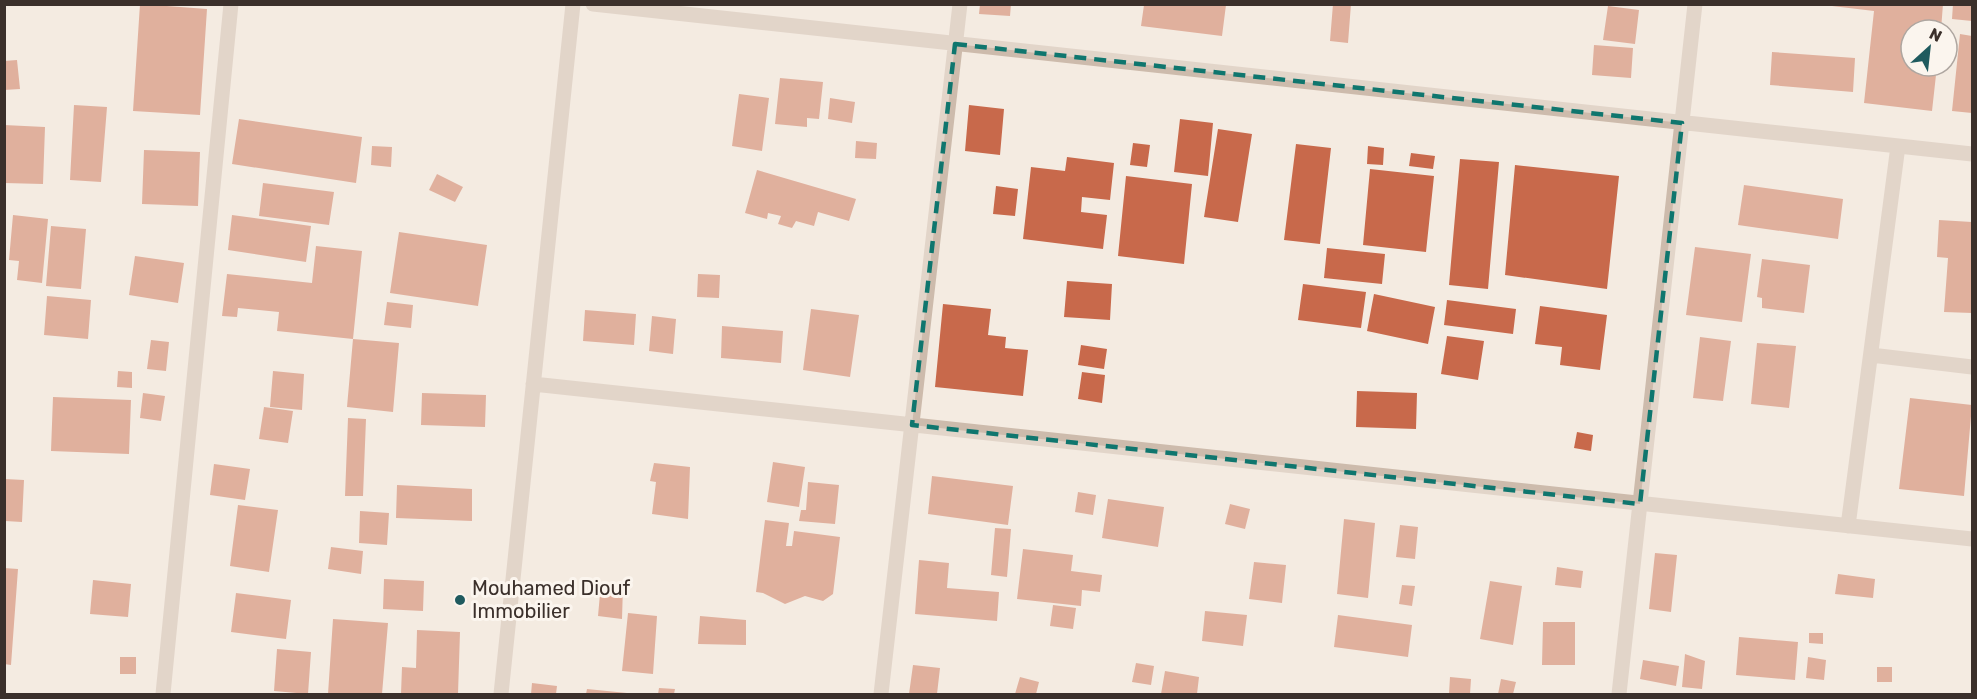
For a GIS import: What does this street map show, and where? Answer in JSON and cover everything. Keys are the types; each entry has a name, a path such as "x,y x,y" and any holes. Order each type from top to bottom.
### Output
{"street":[{"path":"163,694 231,4"},
{"path":"501,694 573,4"},
{"path":"593,4 1972,154"},
{"path":"881,694 960,4"},
{"path":"1619,694 1695,4"},
{"path":"1848,526 1898,146"},
{"path":"1871,355 1972,367"},
{"path":"533,384 1972,539"}],"highlighted area":[{"path":"955,44 1682,123 1640,504 912,425"}],"building":[{"path":"140,4 207,9 200,115 133,111"},
{"path":"980,4 1011,4 1010,16 979,14"},
{"path":"1333,4 1351,4 1348,43 1330,41"},
{"path":"1832,4 1943,4 1942,18 1899,18 1899,78 1936,78 1932,111 1864,103 1874,11 1832,6"},
{"path":"1953,4 1972,4 1972,21 1952,18"},
{"path":"1144,5 1226,5 1222,36 1141,26"},
{"path":"1608,6 1639,10 1635,44 1603,40"},
{"path":"1960,34 1972,36 1972,113 1952,111 1955,78 1959,78"},
{"path":"1594,45 1633,48 1631,78 1592,75"},
{"path":"1772,52 1855,58 1853,92 1770,85"},
{"path":"17,60 20,89 4,90 4,61"},
{"path":"780,78 823,82 819,119 807,118 807,127 775,124"},
{"path":"739,94 769,98 762,151 732,146"},
{"path":"830,98 855,102 852,123 828,119"},
{"path":"74,105 107,107 101,182 70,180"},
{"path":"969,105 1004,109 1000,155 965,151"},
{"path":"239,119 362,137 356,183 232,164"},
{"path":"1180,119 1213,123 1208,176 1174,172"},
{"path":"4,125 45,127 43,184 4,183"},
{"path":"1218,129 1252,134 1238,222 1204,217"},
{"path":"856,141 877,143 876,159 855,158"},
{"path":"1133,143 1150,145 1147,167 1130,165"},
{"path":"1296,144 1331,148 1320,244 1284,240"},
{"path":"372,146 392,147 391,167 371,165"},
{"path":"1368,146 1384,148 1383,165 1367,164"},
{"path":"144,150 200,152 198,206 142,204"},
{"path":"1411,153 1435,156 1433,169 1409,166"},
{"path":"1067,157 1114,163 1110,200 1082,197 1081,212 1107,215 1103,249 1023,239 1031,167 1065,171"},
{"path":"1460,159 1499,162 1488,289 1449,285"},
{"path":"1515,165 1619,176 1607,289 1505,275"},
{"path":"1370,169 1434,176 1426,252 1363,245"},
{"path":"757,170 856,199 849,221 818,212 814,226 796,221 792,228 778,224 781,216 768,213 767,219 745,213"},
{"path":"437,174 463,187 455,202 429,190"},
{"path":"1126,176 1192,184 1184,264 1118,256"},
{"path":"263,183 334,192 329,225 259,216"},
{"path":"1744,185 1843,199 1838,239 1738,225"},
{"path":"996,186 1018,189 1015,216 993,214"},
{"path":"13,215 48,219 42,283 17,280 19,261 9,260"},
{"path":"232,215 311,226 306,262 228,250"},
{"path":"1939,220 1972,222 1972,313 1944,312 1948,258 1937,257"},
{"path":"51,226 86,229 81,289 46,286"},
{"path":"399,232 487,245 478,306 390,293"},
{"path":"316,246 362,251 353,339 277,331 279,312 238,308 237,317 222,316 227,274 312,283"},
{"path":"1695,247 1751,254 1742,322 1686,315"},
{"path":"1327,248 1385,254 1382,284 1324,278"},
{"path":"135,256 184,263 178,303 129,295"},
{"path":"1762,259 1810,265 1804,313 1762,308 1762,298 1757,297"},
{"path":"698,274 720,275 719,298 697,297"},
{"path":"1067,281 1112,284 1110,320 1064,317"},
{"path":"1303,284 1366,292 1361,328 1298,320"},
{"path":"1374,294 1435,307 1428,344 1367,331"},
{"path":"47,296 91,300 88,339 44,335"},
{"path":"1447,300 1516,309 1513,334 1444,325"},
{"path":"387,302 413,305 411,328 384,325"},
{"path":"943,304 991,309 988,335 1006,337 1005,348 1028,350 1023,396 935,387"},
{"path":"1540,306 1607,315 1600,370 1560,365 1562,347 1535,344"},
{"path":"811,309 859,315 850,377 803,370"},
{"path":"585,310 636,314 634,345 583,341"},
{"path":"652,316 676,319 673,354 649,351"},
{"path":"722,326 783,331 781,363 721,358"},
{"path":"1447,336 1484,341 1478,380 1441,374"},
{"path":"1700,337 1731,341 1723,401 1693,398"},
{"path":"353,339 399,343 393,412 347,407"},
{"path":"151,340 169,342 166,371 147,369"},
{"path":"1757,343 1796,346 1789,408 1751,404"},
{"path":"1081,345 1107,349 1104,369 1078,365"},
{"path":"118,371 132,372 132,388 117,387"},
{"path":"273,371 304,374 302,410 270,407"},
{"path":"1082,372 1105,375 1102,403 1078,399"},
{"path":"1357,391 1417,393 1416,429 1356,427"},
{"path":"143,393 165,396 161,421 140,418"},
{"path":"422,393 486,395 485,427 421,425"},
{"path":"53,397 131,400 129,454 51,451"},
{"path":"1910,398 1972,405 1964,496 1899,489"},
{"path":"264,407 293,411 288,443 259,439"},
{"path":"348,418 366,419 363,496 345,496"},
{"path":"1577,432 1593,435 1591,451 1574,448"},
{"path":"773,462 805,467 799,507 767,502"},
{"path":"654,463 690,467 688,519 652,514 656,482 650,481"},
{"path":"214,464 250,469 245,500 210,495"},
{"path":"932,476 1013,486 1008,525 928,514"},
{"path":"5,479 24,480 22,522 5,521"},
{"path":"808,482 839,485 835,524 799,521 801,510 806,510"},
{"path":"397,485 472,489 472,521 396,518"},
{"path":"1078,492 1096,495 1093,515 1075,512"},
{"path":"1108,499 1164,507 1158,547 1102,538"},
{"path":"1230,504 1250,509 1245,529 1225,524"},
{"path":"238,505 278,510 269,572 230,566"},
{"path":"360,511 389,513 387,545 359,543"},
{"path":"1344,519 1375,523 1368,598 1337,594"},
{"path":"765,520 789,523 786,546 792,546 794,531 840,537 833,594 823,601 805,596 785,604 756,592"},
{"path":"1400,525 1418,527 1415,559 1396,557"},
{"path":"995,528 1011,529 1007,577 991,575"},
{"path":"331,547 363,551 361,574 328,569"},
{"path":"1023,549 1073,555 1071,571 1102,575 1100,592 1082,590 1081,606 1017,599"},
{"path":"1655,553 1677,555 1671,612 1649,609"},
{"path":"919,560 949,563 947,588 999,592 997,621 915,614"},
{"path":"1254,562 1286,565 1282,603 1249,599"},
{"path":"1557,567 1583,571 1581,588 1555,585"},
{"path":"4,568 18,569 11,665 4,664"},
{"path":"1838,574 1875,579 1873,598 1835,594"},
{"path":"384,579 424,581 423,611 383,609"},
{"path":"93,580 131,584 128,617 90,614"},
{"path":"1490,581 1522,586 1513,645 1480,639"},
{"path":"601,583 623,586 622,619 598,616"},
{"path":"1402,585 1415,586 1412,606 1399,604"},
{"path":"236,593 291,600 286,639 231,632"},
{"path":"1053,605 1076,608 1073,629 1050,626"},
{"path":"1205,611 1247,615 1243,646 1202,641"},
{"path":"628,613 657,616 653,674 622,671"},
{"path":"1338,615 1412,625 1408,657 1334,647"},
{"path":"700,616 746,620 746,645 698,644"},
{"path":"333,619 388,623 382,694 328,694"},
{"path":"1543,622 1575,622 1575,665 1542,665"},
{"path":"417,630 460,632 458,694 401,694 402,667 416,668"},
{"path":"1809,633 1823,633 1823,644 1809,643"},
{"path":"1739,637 1798,642 1795,680 1736,675"},
{"path":"277,649 311,652 308,694 274,691"},
{"path":"1685,654 1705,661 1702,689 1682,687"},
{"path":"120,657 136,657 136,674 120,674"},
{"path":"1808,657 1826,660 1824,680 1806,678"},
{"path":"1643,660 1679,666 1676,686 1640,679"},
{"path":"1136,663 1154,666 1151,685 1132,682"},
{"path":"913,665 940,668 937,694 909,694"},
{"path":"1877,667 1892,667 1892,682 1877,682"},
{"path":"1165,671 1199,677 1197,694 1161,694"},
{"path":"1020,677 1039,682 1036,694 1015,694"},
{"path":"1450,677 1471,679 1470,694 1449,694"},
{"path":"1501,679 1516,682 1513,694 1498,694"},
{"path":"532,683 557,686 556,694 531,694"},
{"path":"659,688 675,689 674,694 658,694"},
{"path":"587,689 627,693 627,694 586,694"}],"place":[{"name":"Mouhamed Diouf Immobilier","path":"460,600"}]}
